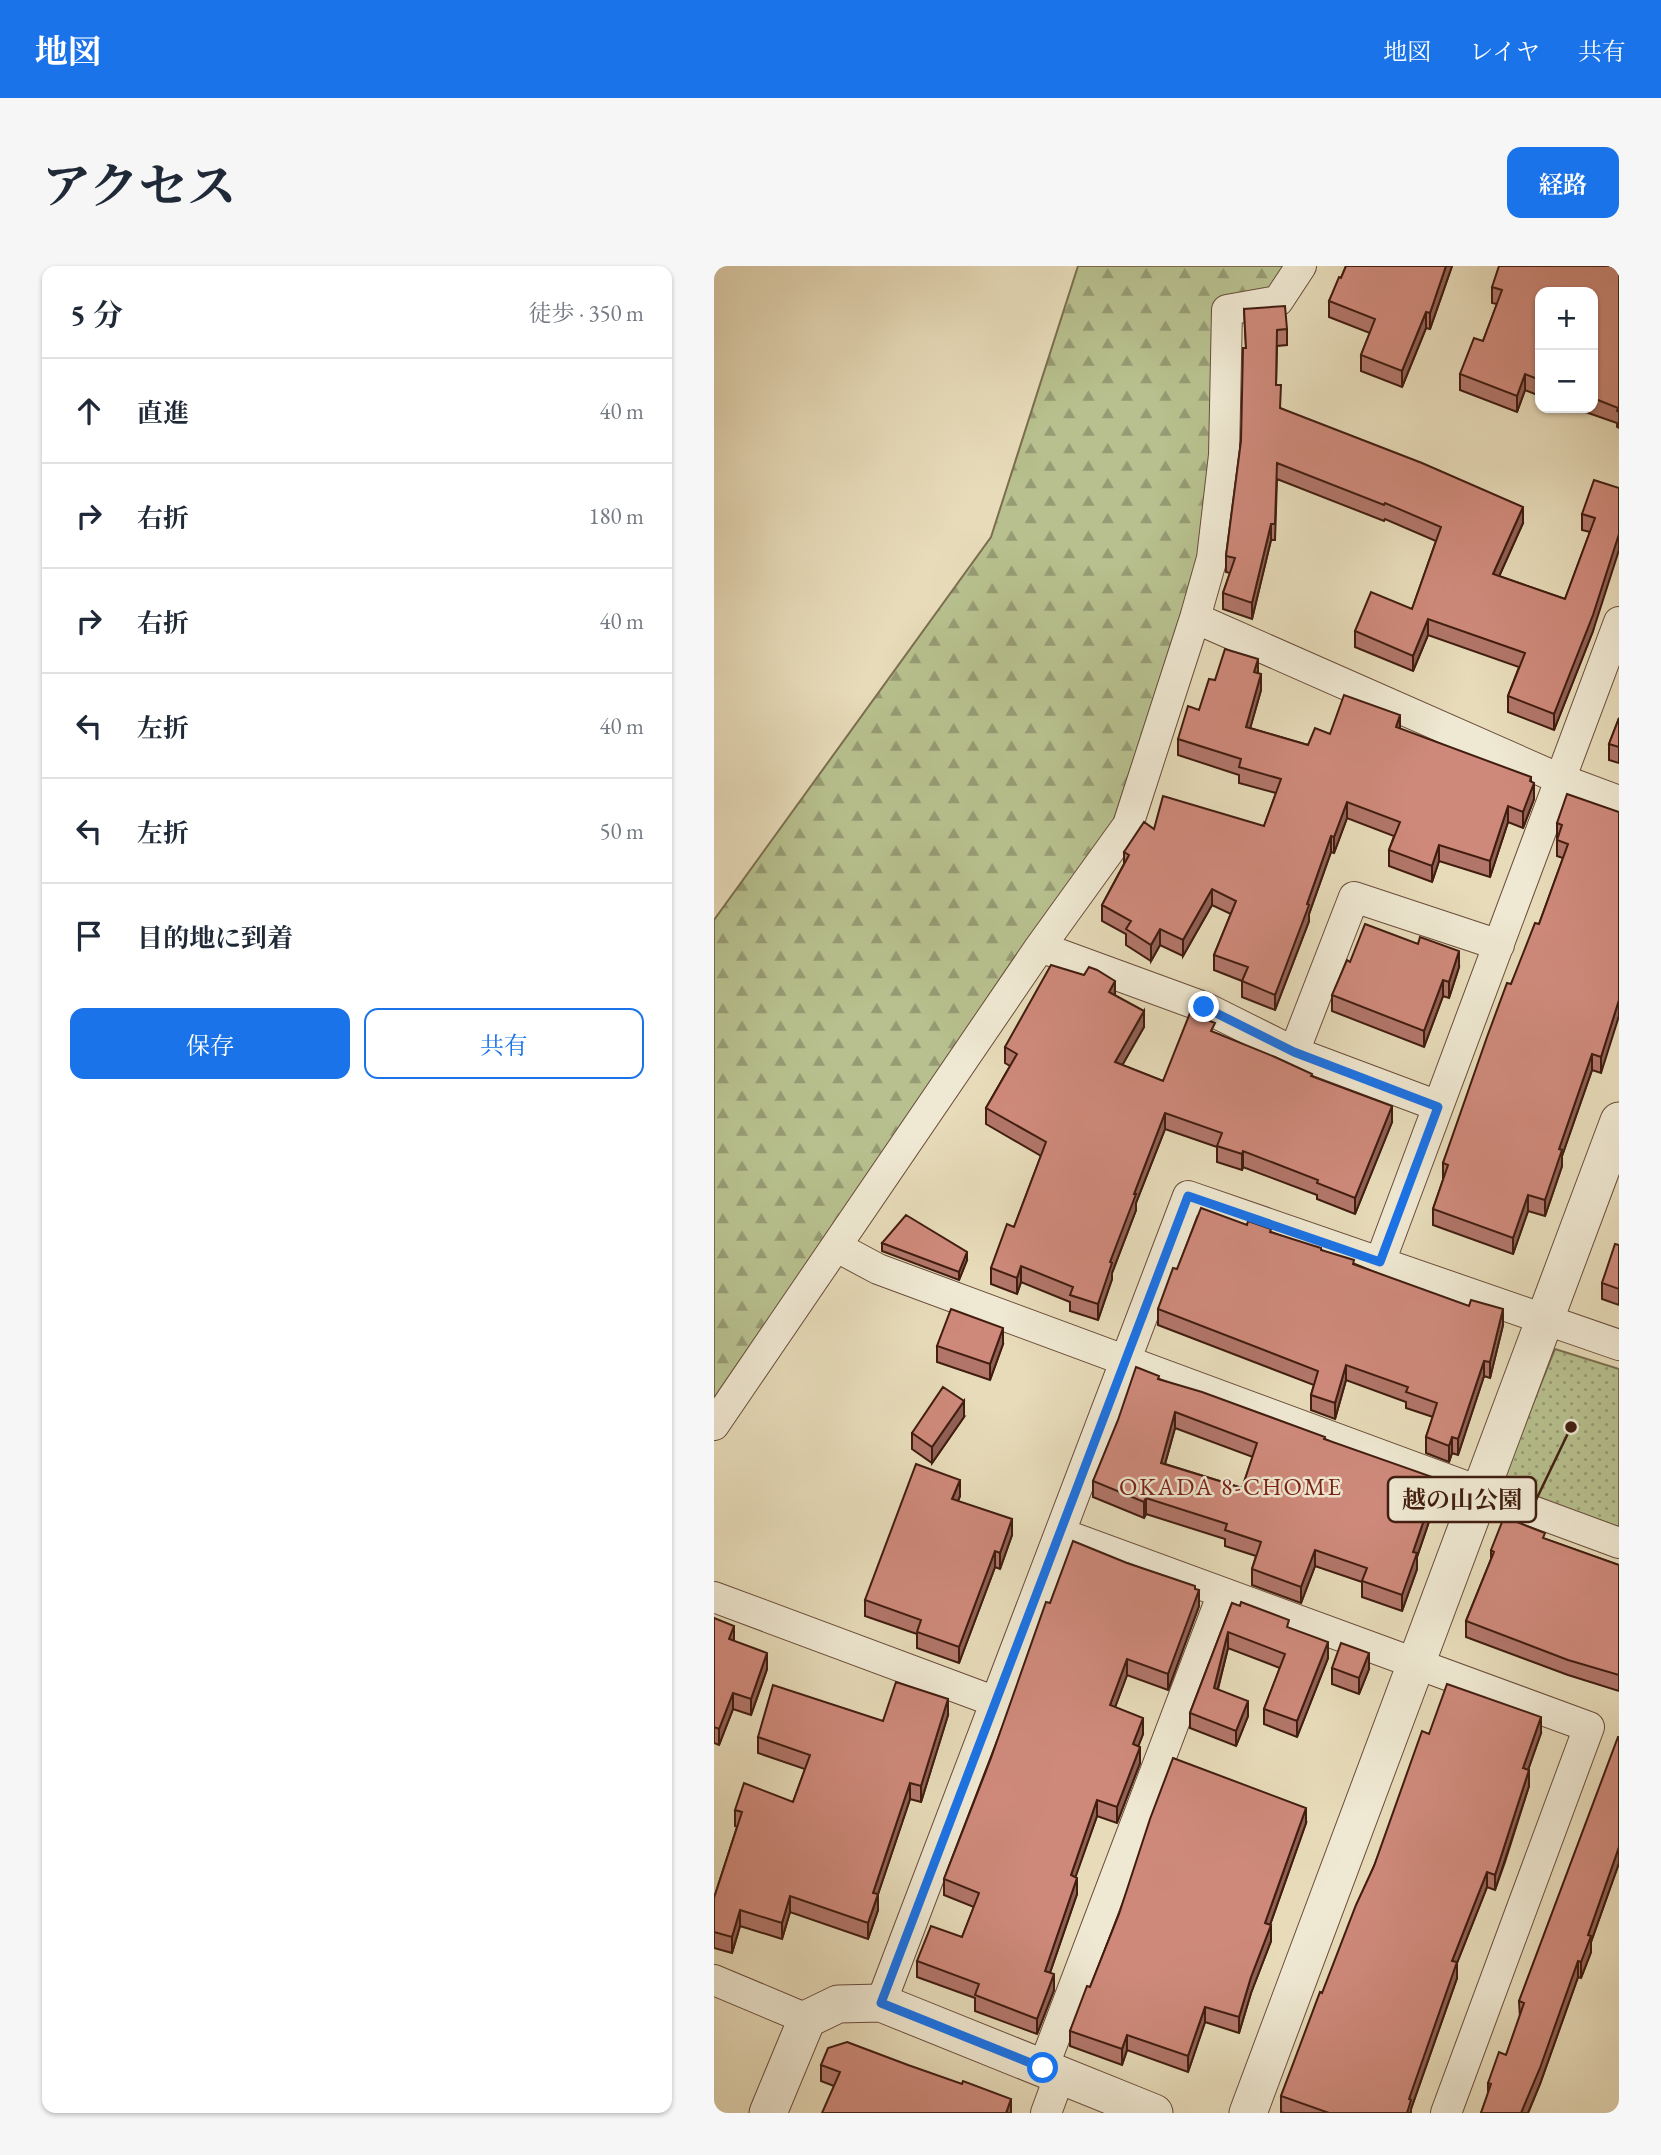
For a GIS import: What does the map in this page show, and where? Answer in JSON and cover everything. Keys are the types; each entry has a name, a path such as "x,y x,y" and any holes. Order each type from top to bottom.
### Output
{"street":[{"path":"714,1425 1040,947 1128,825 1212,558 1224,455 1227,310 1278,302 1301,266"},
{"path":"1195,618 1560,779 1619,801"},
{"path":"1380,1262 1619,622"},
{"path":"1294,1052 1354,897 1499,945"},
{"path":"1040,947 1204,1007 1294,1052 1438,1107"},
{"path":"1248,2113 1619,1121"},
{"path":"881,2003 1188,1196 1619,1345"},
{"path":"837,1247 878,1269 1619,1543"},
{"path":"1060,1533 1589,1727 1446,2113"},
{"path":"1046,2113 1052,2072 1223,1594"},
{"path":"714,1597 996,1702"},
{"path":"714,1980 807,2018"},
{"path":"768,2113 807,2018 838,2004 881,2003 1154,2113"}],"green space":[{"path":"1078,266 1289,266 1272,290 1219,304 1211,458 1200,557 1114,820 714,1404 714,920 991,537"},
{"path":"1555,1349 1619,1369 1619,1527 1500,1485"}],"building":[{"path":"1346,266 1446,266 1430,313 1426,312 1402,371 1361,355 1375,319 1329,301"},
{"path":"1499,266 1619,266 1619,412 1618,408 1598,400 1598,287 1535,287 1535,378 1525,374 1517,396 1460,374 1474,338 1483,341 1502,290 1492,287"},
{"path":"1285,306 1287,329 1277,330 1276,385 1281,385 1280,408 1422,463 1523,507 1493,574 1565,599 1595,518 1582,514 1594,480 1619,488 1619,534 1593,615 1554,714 1508,696 1525,653 1428,619 1413,656 1355,631 1371,592 1412,609 1441,527 1277,463 1275,524 1271,524 1252,603 1223,593 1235,558 1226,556 1241,441 1243,348 1246,348 1244,309"},
{"path":"1225,649 1258,659 1254,672 1261,674 1246,727 1308,745 1315,728 1330,734 1344,695 1400,715 1396,727 1531,777 1530,781 1534,783 1523,812 1508,806 1490,861 1439,845 1432,866 1389,850 1400,822 1347,802 1334,837 1331,836 1307,904 1309,905 1275,995 1242,981 1248,967 1214,955 1236,901 1212,889 1183,940 1160,929 1151,945 1126,929 1131,921 1102,905 1129,855 1124,852 1144,822 1154,829 1163,796 1264,826 1281,779 1239,767 1241,759 1178,739 1188,706 1199,710 1209,679 1215,680"},
{"path":"1619,718 1619,747 1609,744"},
{"path":"1567,794 1619,812 1619,1000 1601,1057 1592,1054 1559,1149 1562,1150 1545,1200 1528,1195 1513,1238 1433,1209 1448,1165 1443,1163 1487,1037 1507,983 1511,984 1535,923 1539,924 1568,844 1557,840 1562,825 1557,823"},
{"path":"1365,924 1418,944 1420,937 1459,951 1449,982 1443,980 1424,1031 1332,995 1347,960 1350,962"},
{"path":"1051,965 1084,975 1089,967 1097,970 1115,981 1109,992 1144,1011 1115,1062 1163,1081 1190,1013 1215,1023 1211,1031 1275,1057 1312,1074 1311,1076 1392,1106 1355,1198 1317,1183 1318,1180 1243,1151 1242,1154 1217,1146 1222,1133 1165,1113 1110,1262 1112,1263 1098,1304 1070,1295 1073,1287 1021,1266 1017,1278 991,1268 1007,1224 1014,1227 1046,1142 986,1108 1017,1054 1005,1047"},
{"path":"1201,1208 1247,1225 1248,1221 1271,1229 1270,1232 1354,1260 1353,1264 1469,1306 1471,1300 1503,1309 1490,1362 1484,1361 1458,1439 1452,1437 1449,1446 1426,1437 1437,1403 1406,1392 1408,1387 1346,1365 1335,1403 1311,1395 1318,1371 1158,1309 1173,1268 1177,1269"},
{"path":"906,1215 967,1252 959,1272 882,1243"},
{"path":"1615,1244 1619,1245 1619,1289 1602,1283"},
{"path":"951,1309 1003,1328 990,1364 937,1346"},
{"path":"1136,1367 1159,1376 1158,1379 1202,1392 1438,1479 1413,1552 1417,1553 1402,1595 1362,1581 1367,1568 1315,1550 1301,1587 1252,1569 1261,1542 1225,1530 1227,1524 1146,1498 1144,1502 1093,1481","holes":["1175,1412 1257,1443 1242,1488 1161,1463"]},
{"path":"943,1387 964,1401 932,1447 912,1433"},
{"path":"916,1464 960,1480 952,1499 1012,1519 1000,1553 995,1551 959,1647 917,1632 921,1620 865,1600"},
{"path":"1504,1517 1545,1533 1543,1538 1619,1565 1619,1675 1568,1660 1466,1621 1494,1552 1491,1550"},
{"path":"1073,1541 1195,1586 1195,1589 1199,1590 1168,1674 1127,1659 1110,1705 1143,1718 1133,1744 1140,1747 1117,1807 1097,1800 1071,1875 1077,1878 1045,1971 1054,1974 1037,2019 975,1995 979,1984 917,1961 931,1926 962,1937 979,1893 944,1879 991,1758 1046,1602 1050,1603"},
{"path":"1241,1602 1289,1620 1287,1627 1328,1642 1297,1721 1264,1709 1285,1654 1228,1632 1214,1688 1248,1701 1236,1731 1190,1713 1232,1603 1240,1606"},
{"path":"714,1618 734,1626 729,1639 767,1653 751,1699 733,1693 719,1729 714,1727"},
{"path":"1341,1643 1369,1653 1359,1678 1332,1668"},
{"path":"896,1682 948,1699 921,1786 910,1783 873,1893 878,1894 868,1923 790,1896 782,1923 740,1910 732,1937 714,1932 714,1898 742,1812 735,1810 744,1783 793,1802 810,1755 758,1737 773,1685 883,1721"},
{"path":"1447,1684 1541,1717 1523,1768 1529,1770 1495,1875 1487,1872 1452,1961 1457,1962 1409,2099 1411,2100 1407,2113 1329,2113 1281,2096 1320,1992 1322,1993 1374,1866 1422,1731 1429,1734"},
{"path":"1618,1737 1619,1847 1588,1935 1591,1936 1581,1962 1578,1961 1521,2113 1481,2113 1499,2052 1506,2055 1524,2003 1519,2001"},
{"path":"1173,1758 1306,1808 1265,1923 1271,1925 1239,2017 1205,2007 1188,2056 1127,2035 1122,2049 1070,2031 1119,1914"},
{"path":"847,2042 1011,2099 1006,2113 822,2113 840,2072 821,2065 828,2048"}],"place":[{"name":"越の山公園","path":"1571,1427"}],"district":[{"name":"OKADA 8-CHOME","path":"1231,1486"}],"route":[{"path":"1043,2068 881,2003 1188,1196 1380,1262 1438,1107 1294,1052 1204,1007"}]}
